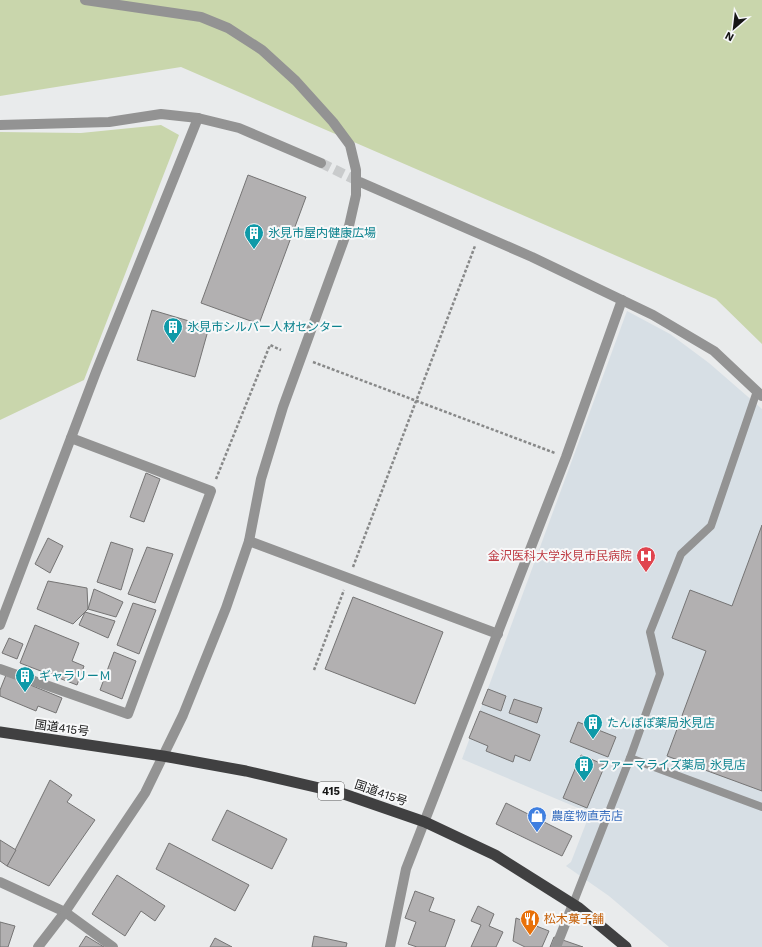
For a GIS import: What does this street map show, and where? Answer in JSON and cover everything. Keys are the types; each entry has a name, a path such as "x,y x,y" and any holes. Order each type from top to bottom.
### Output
{"highway":[{"name":"国道415号","path":"0,732 163,756 246,771 342,793 425,822 495,855 573,904 626,947"}],"street":[{"path":"38,947 65,912 145,793 184,715 224,616 248,541 260,479 283,406 349,226 356,195 356,170 350,146 333,122 290,76 262,50 228,28 201,17 85,0"},
{"path":"0,125 109,122 161,114 198,118 238,128 322,162"},
{"path":"0,625 71,438 198,118"},
{"path":"360,182 480,234 653,315 714,351 759,394"},
{"path":"390,947 406,869 566,458 622,300"},
{"path":"0,669 128,714 211,491 71,438"},
{"path":"248,541 498,634"},
{"path":"0,882 65,912 113,947"},
{"path":"556,947 573,904"}],"lane":[{"path":"573,904 630,758 660,674 650,632 681,554 711,526 759,394"},
{"path":"630,758 762,807"}],"path":[{"path":"314,670 480,234"},
{"path":"211,491 270,345 281,350"},
{"path":"313,362 566,458"}],"shaded area":[{"name":"金沢医科大学氷見市民病院","path":"627,311 670,334 709,363 762,409 762,947 669,947 609,896 566,866 571,862 590,813 462,759"}],"green space":[{"path":"0,0 762,0 762,344 716,299 181,67 0,96"},
{"path":"161,125 179,135 84,380 0,420 0,132 81,133"}],"building":[{"name":"氷見市屋内健康広場","path":"248,175 306,197 259,324 201,303"},
{"name":"氷見市シルバー人材センター","path":"152,310 209,327 195,377 137,360"},
{"path":"146,473 160,479 144,522 130,517"},
{"path":"762,525 762,791 667,756 706,651 672,638 690,590 732,606"},
{"path":"48,538 63,546 50,573 35,564"},
{"path":"111,542 133,549 121,590 97,582"},
{"path":"147,547 173,554 155,603 128,594"},
{"path":"48,581 87,588 88,609 73,624 37,609"},
{"path":"94,589 123,602 116,617 88,609"},
{"path":"353,597 443,632 415,704 325,669"},
{"path":"133,603 156,610 139,654 117,645"},
{"path":"85,612 115,621 108,638 79,625"},
{"path":"35,625 79,643 72,661 84,666 77,685 20,663"},
{"path":"9,638 23,644 17,659 2,653"},
{"path":"114,652 136,661 122,699 100,690"},
{"name":"ギャラリーＭ","path":"6,675 62,698 56,713 38,706 36,711 0,696 0,690"},
{"path":"488,689 506,696 501,711 482,704"},
{"path":"514,699 542,708 537,723 509,713"},
{"path":"480,711 540,735 530,761 515,755 513,762 486,751 488,746 469,738"},
{"name":"たんぽぽ薬局氷見店","path":"578,722 616,737 608,757 570,742"},
{"name":"ファーマライズ薬局 氷見店","path":"581,755 605,765 587,808 563,798"},
{"path":"50,780 72,795 67,802 95,820 49,886 7,866"},
{"path":"506,803 572,836 562,856 496,824"},
{"path":"227,810 287,839 272,869 212,840"},
{"path":"0,840 16,850 7,866 0,861"},
{"path":"169,843 249,885 235,911 156,869"},
{"path":"117,875 165,906 155,921 141,911 125,936 92,914"},
{"path":"415,891 434,898 429,911 455,920 445,947 417,947 408,944 416,922 405,918"},
{"path":"478,906 494,914 489,926 503,932 496,947 471,947 481,925 471,921"},
{"name":"松木菓子舗","path":"516,918 549,931 542,947 525,947 513,941"},
{"path":"0,922 15,926 8,947 0,947"},
{"path":"86,936 104,947 79,947"},
{"path":"314,936 347,943 346,947 312,947"},
{"path":"554,937 583,947 550,947"},
{"path":"215,938 232,947 210,947"}],"tunnel":[{"path":"321,163 360,182"}],"place":[{"name":"氷見市屋内健康広場","path":"254,250"},
{"name":"氷見市シルバー人材センター","path":"173,344"},
{"name":"金沢医科大学氷見市民病院","path":"646,573"},
{"name":"ギャラリーＭ","path":"25,693"},
{"name":"たんぽぽ薬局氷見店","path":"593,740"},
{"name":"ファーマライズ薬局 氷見店","path":"584,782"},
{"name":"農産物直売店","path":"537,833"},
{"name":"松木菓子舗","path":"530,936"}]}
